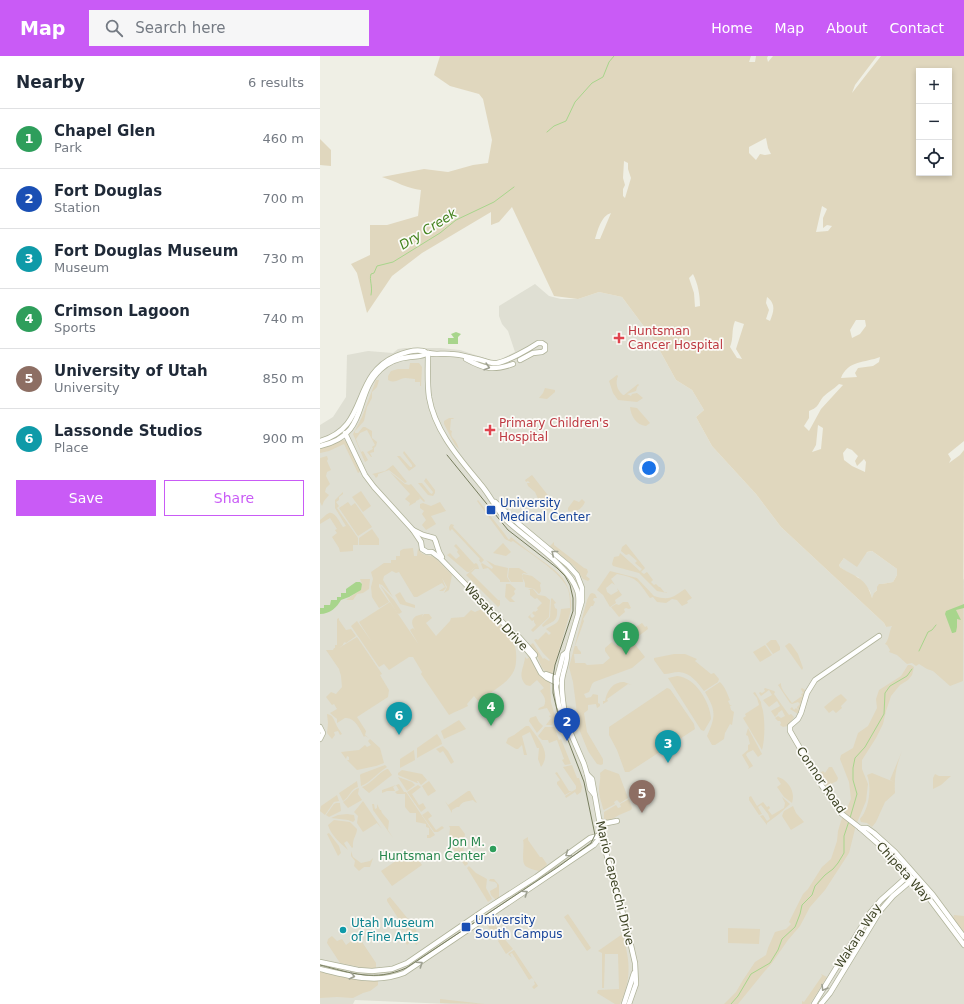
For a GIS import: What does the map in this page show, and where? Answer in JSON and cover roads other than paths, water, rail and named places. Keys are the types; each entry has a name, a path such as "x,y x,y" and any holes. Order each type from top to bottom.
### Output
{"street":[{"path":"320,446 332,442 346,433 357,419 369,386 379,371 388,364 399,359 428,354 450,354 496,363 515,360 533,353 542,352 545,350 545,346 541,343 535,345 515,360"},
{"path":"535,345 535,350 537,352"},
{"path":"322,440 333,436 343,429 350,421 367,382 381,365 392,358 406,353 423,351 428,354"},
{"name":"Mario Capecchi Drive","path":"428,354 429,396 440,429 454,451 494,501 499,512 511,525 558,564 572,578 578,590 578,614 567,652 562,685 565,716 588,774 590,789 594,794"},
{"path":"346,433 354,413"},
{"path":"322,440 332,439 340,434 346,433"},
{"name":"Wasatch Drive","path":"346,433 365,475 413,530 421,542 421,546 424,551 432,552 444,562 512,632 532,656 541,673 557,680"},
{"name":"Wasatch Drive","path":"413,530 435,540 436,547 442,556 525,642 536,656 540,667 545,674 557,680"},
{"path":"421,542 424,538 428,537"},
{"path":"432,552 436,547"},
{"name":"Connor Road","path":"860,828 842,814 823,787 790,734 789,728 801,713 807,693 816,680 879,636"},
{"name":"Mario Capecchi Drive","path":"565,716 561,713 559,706 557,680 563,655 567,652"},
{"path":"320,727 323,733 320,739"},
{"name":"Mario Capecchi Drive","path":"588,774 592,779 602,835 635,963 636,984 629,1004"},
{"path":"599,822 607,824 617,822"},
{"name":"Chipeta Way","path":"860,828 891,855 911,877 964,946"},
{"name":"Chipeta Way","path":"860,828 867,828 895,852 933,895 964,937"},
{"path":"320,962 358,970 372,971 392,969 407,963 483,911 532,880 590,838 602,835"},
{"path":"320,969 366,979 384,978 404,973 594,845 602,835"},
{"name":"Wakara Way","path":"814,1004 870,913 881,900 911,877"},
{"name":"Wakara Way","path":"821,1004 830,993 880,911 911,877"},
{"name":"Mario Capecchi Drive","path":"624,1004 635,971"}],"waterway":[{"name":"Dry Creek","path":"547,132 554,126 566,121 575,102 592,83 603,77 609,62 614,56"},
{"name":"Dry Creek","path":"371,295 371,274 374,273 377,266 393,262 440,233 456,220 494,202 514,187"},
{"path":"919,651 928,632 936,625"},
{"path":"850,818 857,794 853,780 855,758 865,747 884,714 885,693 890,686 907,676 912,669"},
{"path":"731,1004 738,996 751,974 770,963 778,950 782,939 795,927 802,905 812,895 815,886 838,863 844,853 844,836 849,821"}],"tram line":[{"path":"320,965 363,975 384,975 406,968 558,867 591,843 595,835 584,782 558,714 553,693 555,665 573,611 573,598 570,585 565,576 557,568 508,530 447,455"}],"place":[{"name":"Huntsman Cancer Hospital","path":"619,338"},
{"name":"Primary Children's Hospital","path":"490,430"},
{"name":"University Medical Center","path":"491,510"},
{"name":"Chapel Glen","path":"626,655"},
{"name":"Crimson Lagoon","path":"491,726"},
{"name":"Lassonde Studios","path":"399,735"},
{"name":"Fort Douglas","path":"567,741"},
{"name":"Fort Douglas Museum","path":"668,763"},
{"name":"University of Utah","path":"642,813"},
{"name":"Jon M. Huntsman Center","path":"493,849"},
{"name":"University South Campus","path":"466,927"},
{"name":"Utah Museum of Fine Arts","path":"343,930"}]}
